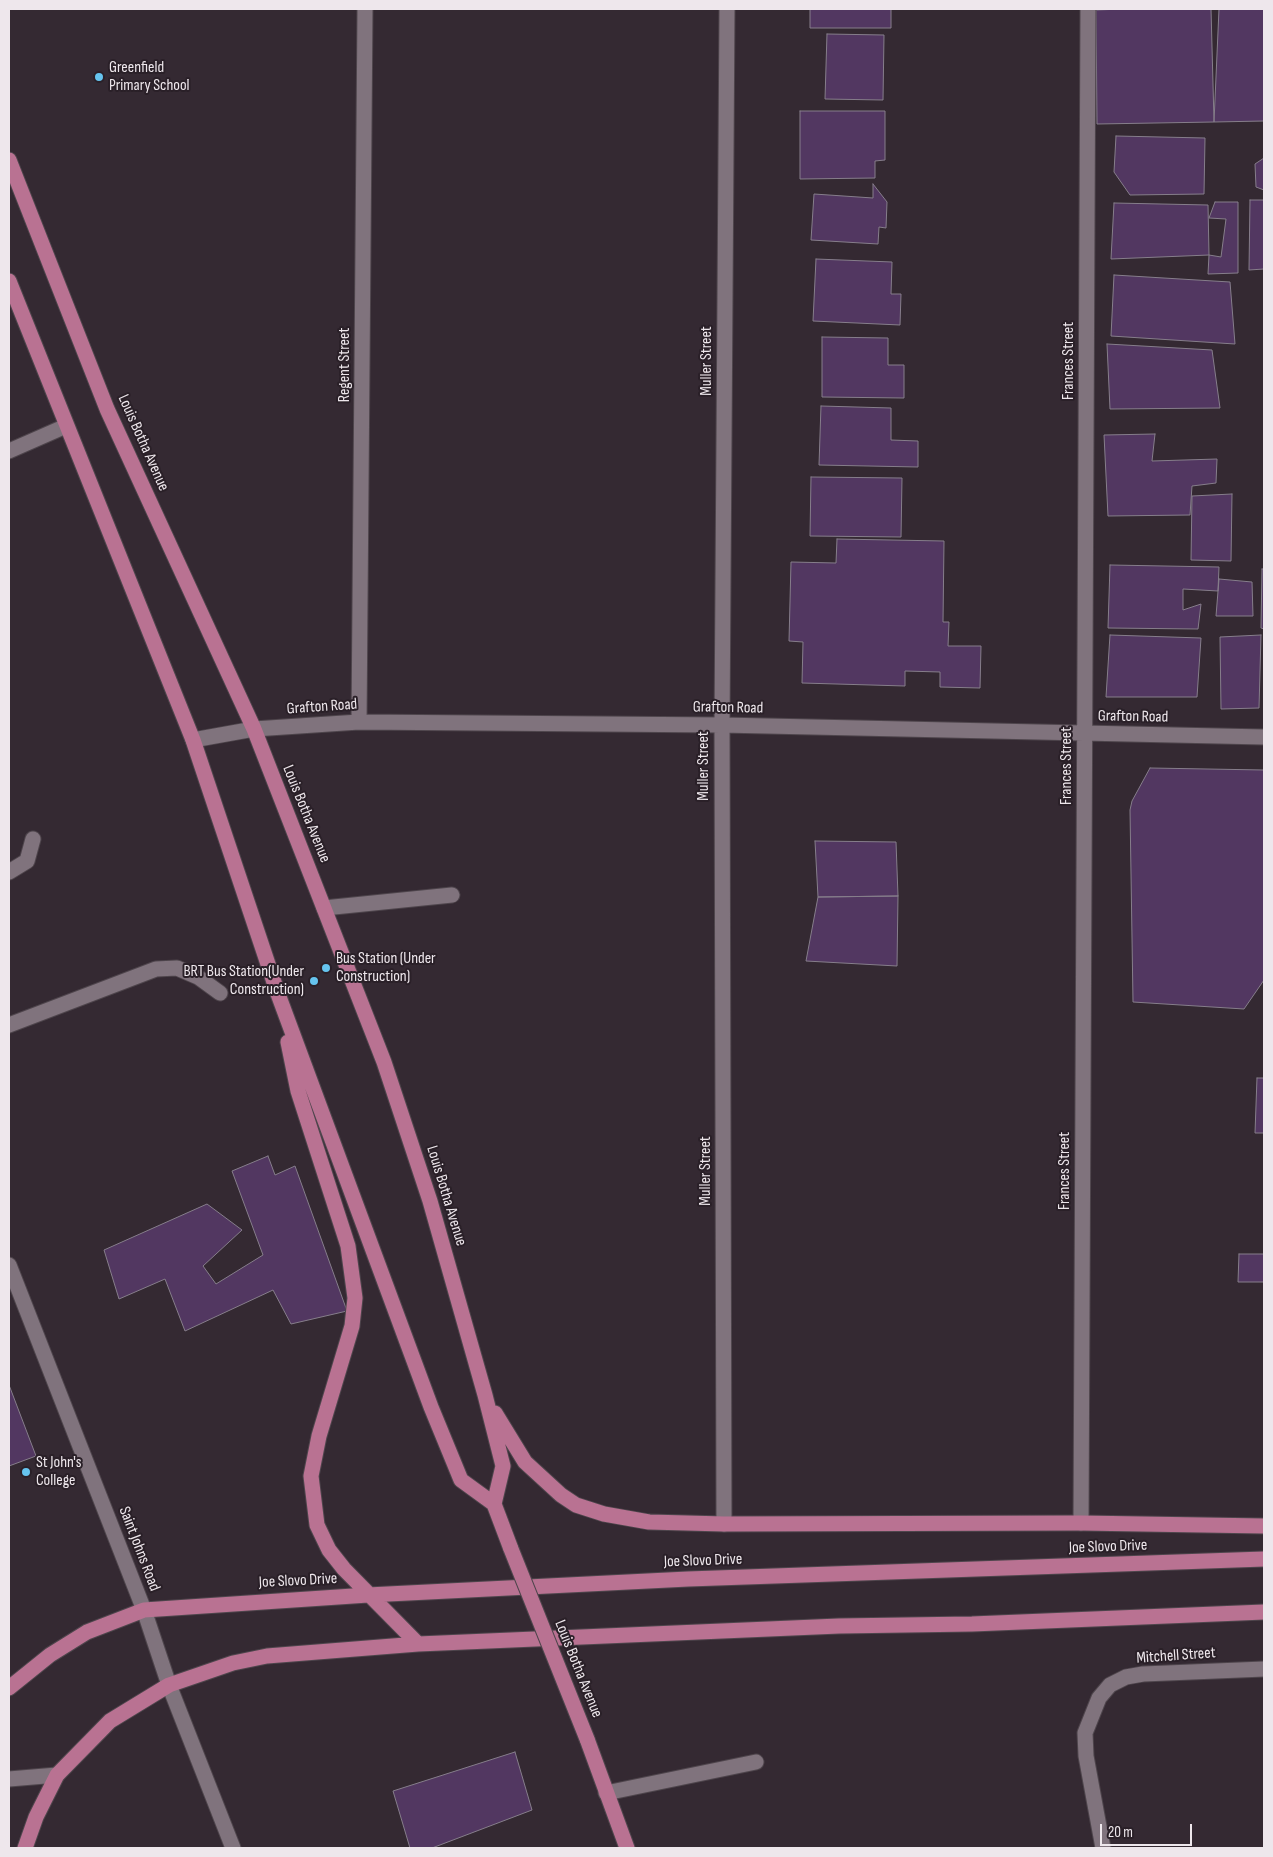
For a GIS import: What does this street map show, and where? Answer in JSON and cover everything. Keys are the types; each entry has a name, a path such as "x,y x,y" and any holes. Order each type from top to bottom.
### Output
{"main road":[{"name":"Louis Botha Avenue","path":"9,160 107,408 254,730 384,1062 430,1201 485,1394 503,1466 494,1504 627,1848"},
{"path":"9,281 192,740 278,994 431,1407 461,1480 494,1504"},
{"path":"278,994 298,1091 348,1246 355,1298 352,1326 319,1436 311,1476 312,1500 317,1525 329,1550 368,1595 418,1644"},
{"path":"485,1394 510,1440 525,1462 545,1482 576,1504 604,1514 649,1522 724,1524 1081,1522 1264,1526"},
{"name":"Joe Slovo Drive","path":"9,1688 50,1655 87,1632 144,1610 368,1595 688,1579 1264,1559"},
{"path":"25,1848 36,1817 57,1775 110,1721 169,1685 234,1663 267,1656 418,1644 840,1626 972,1624 1264,1612"}],"street":[{"name":"Regent Street","path":"359,722 365,9"},
{"name":"Muller Street","path":"724,1524 722,725 727,9"},
{"name":"Frances Street","path":"1081,1522 1088,9"},
{"path":"9,451 66,426"},
{"name":"Grafton Road","path":"192,740 254,730 359,722 722,725 1084,734 1264,736"},
{"path":"9,872 26,861 33,839"},
{"path":"324,908 452,895"},
{"path":"9,1026 156,969 177,968 198,978 220,992"},
{"name":"Saint Johns Road","path":"9,1265 144,1610 169,1685 233,1848"},
{"name":"Mitchell Street","path":"1103,1848 1086,1756 1085,1732 1099,1698 1110,1685 1126,1677 1143,1674 1264,1669"},
{"path":"606,1793 756,1762"},
{"path":"9,1780 57,1775"}],"building":[{"path":"810,9 891,9 891,28 810,28"},
{"path":"1211,9 1214,122 1097,124 1096,10"},
{"path":"1219,9 1264,9 1264,121 1214,122"},
{"path":"827,34 884,35 883,100 825,99"},
{"path":"800,111 885,111 885,160 875,161 875,178 800,179"},
{"path":"1116,136 1205,138 1204,194 1130,195 1114,172"},
{"path":"1264,158 1264,190 1256,187 1255,164"},
{"path":"873,184 887,202 886,228 879,227 878,244 811,240 814,194 873,198"},
{"path":"1250,200 1264,200 1264,269 1249,270"},
{"path":"1215,202 1238,202 1238,273 1208,274 1209,255 1221,257 1226,219 1209,218"},
{"path":"1114,203 1208,205 1209,255 1111,259"},
{"path":"816,259 892,262 891,294 901,294 900,325 813,321"},
{"path":"1114,275 1230,282 1235,344 1111,336"},
{"path":"822,337 888,338 888,365 904,365 904,398 822,397"},
{"path":"1107,344 1212,350 1220,408 1110,409"},
{"path":"821,406 891,408 891,440 918,441 918,467 819,465"},
{"path":"1155,434 1152,461 1217,459 1216,483 1192,486 1190,515 1108,516 1104,435"},
{"path":"811,477 902,478 901,537 810,536"},
{"path":"1232,494 1231,561 1191,560 1192,496"},
{"path":"837,539 944,541 943,622 949,622 948,646 981,646 980,688 940,687 940,672 905,671 905,686 802,683 803,642 789,641 791,562 836,563"},
{"path":"1110,565 1219,567 1218,591 1183,589 1183,610 1201,604 1198,629 1108,628"},
{"path":"1262,569 1264,569 1264,629 1261,628"},
{"path":"1219,579 1252,582 1253,616 1216,616"},
{"path":"1110,635 1201,638 1197,697 1106,697"},
{"path":"1261,635 1259,708 1221,709 1220,637"},
{"path":"1150,768 1264,770 1264,980 1244,1009 1133,1002 1130,810 1132,801"},
{"path":"815,841 896,842 898,896 818,897"},
{"path":"898,896 897,966 806,961 818,897"},
{"path":"1257,1078 1264,1078 1264,1133 1255,1133"},
{"path":"268,1156 275,1175 295,1166 347,1311 291,1324 273,1290 185,1331 165,1279 119,1299 104,1250 207,1204 242,1230 203,1266 216,1284 263,1255 232,1171"},
{"path":"1239,1254 1264,1254 1264,1282 1238,1282"},
{"path":"9,1385 36,1456 9,1466"},
{"path":"515,1752 532,1810 432,1848 410,1848 393,1791"}],"place":[{"name":"Greenfield Primary School","path":"99,77"},
{"name":"Bus Station (Under Construction)","path":"326,968"},
{"name":"BRT Bus Station(Under Construction)","path":"314,981"},
{"name":"St John's College","path":"26,1472"}]}
